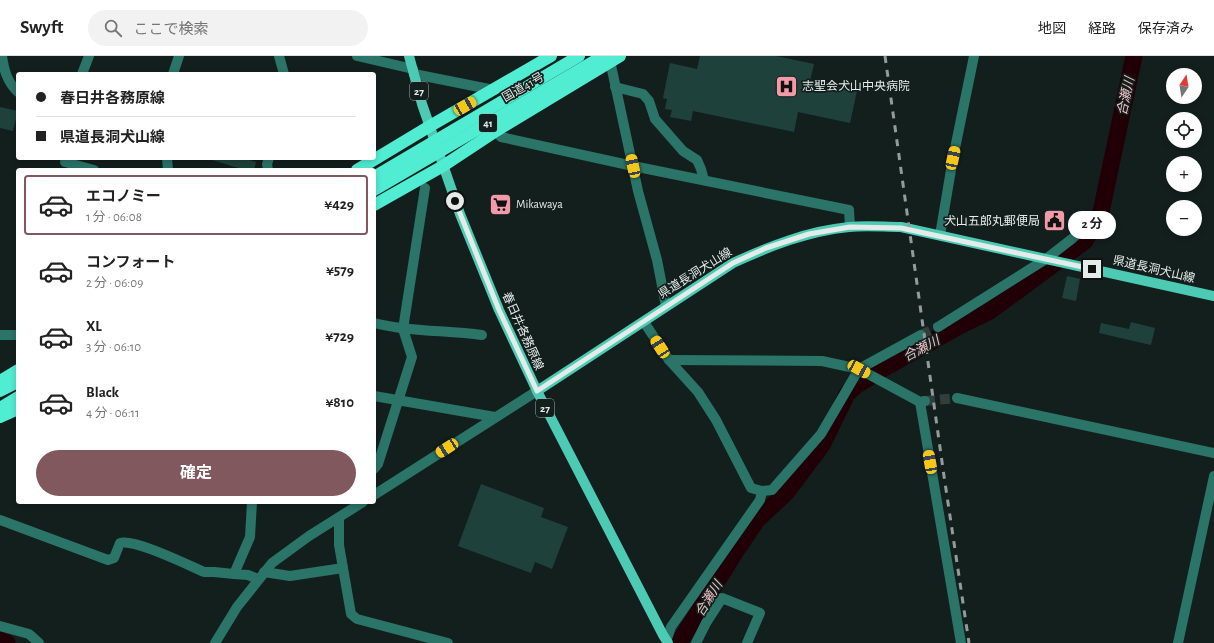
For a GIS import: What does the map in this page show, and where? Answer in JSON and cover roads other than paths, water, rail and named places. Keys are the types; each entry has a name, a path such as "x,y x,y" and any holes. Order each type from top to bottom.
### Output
{"highway":[{"path":"376,159 551,56"},
{"name":"国道41号","path":"376,176 579,56"},
{"path":"376,204 443,166 610,57"},
{"name":"国道41号","path":"376,189 610,57"},
{"path":"360,168 374,160"},
{"path":"0,381 16,371"},
{"path":"0,391 16,383"},
{"path":"0,408 16,398"},
{"path":"0,417 16,410"}],"main road":[{"name":"春日井各務原線","path":"410,56 413,72 443,166 460,214 496,302 537,391 666,641"},
{"name":"県道長洞犬山線","path":"537,391 733,263 766,248 809,234 850,227 901,228 940,235 1214,296"}],"street":[{"path":"2,56 7,79 16,90"},
{"path":"83,72 89,56"},
{"path":"174,72 179,56"},
{"path":"279,56 283,72"},
{"path":"357,56 413,72 494,90"},
{"path":"940,235 953,158 974,56"},
{"path":"610,57 615,87 638,191 657,260 666,306"},
{"path":"615,87 643,94 649,101 655,119 683,151 697,160 704,180"},
{"path":"496,131 501,137 633,166 849,210 850,227"},
{"path":"65,163 86,168"},
{"path":"376,466 412,357 403,329 425,188"},
{"path":"938,327 1046,259 1073,238 1090,221"},
{"path":"644,322 669,360 698,392 716,420 751,488 762,491 772,490 821,434 859,369 922,335"},
{"path":"376,323 403,329 482,335"},
{"path":"0,334 16,335"},
{"path":"669,360 822,361 859,369 922,401 961,643"},
{"path":"376,494 537,391"},
{"path":"376,396 495,417"},
{"path":"958,398 1214,453"},
{"path":"1178,643 1214,476"},
{"path":"666,641 671,627 760,500 762,491"},
{"path":"234,574 250,537 252,504"},
{"path":"215,643 237,607 272,563 309,536 339,518 350,507"},
{"path":"339,518 339,545 351,614 357,619 448,643"},
{"path":"0,520 108,560 114,558 120,543 125,542 138,545 204,572 261,576 290,576 343,568"},
{"path":"696,643 706,623 722,598 760,613 747,643"},
{"path":"0,626 28,634 39,643"}],"waterway":[{"name":"合瀬川","path":"679,643 734,554 757,520 787,492 822,445 847,394 857,385 886,367 961,325 990,311 1085,241 1101,212 1134,56"},
{"name":"合瀬川","path":"0,640 7,643"}],"tunnel":[{"path":"921,335 938,327"},
{"path":"925,401 957,398"}],"railway":[{"path":"885,56 969,643"}],"place":[{"name":"志聖会犬山中央病院","path":"787,86"},
{"name":"Mikawaya","path":"501,204"},
{"name":"犬山五郎丸郵便局","path":"1055,221"}]}
